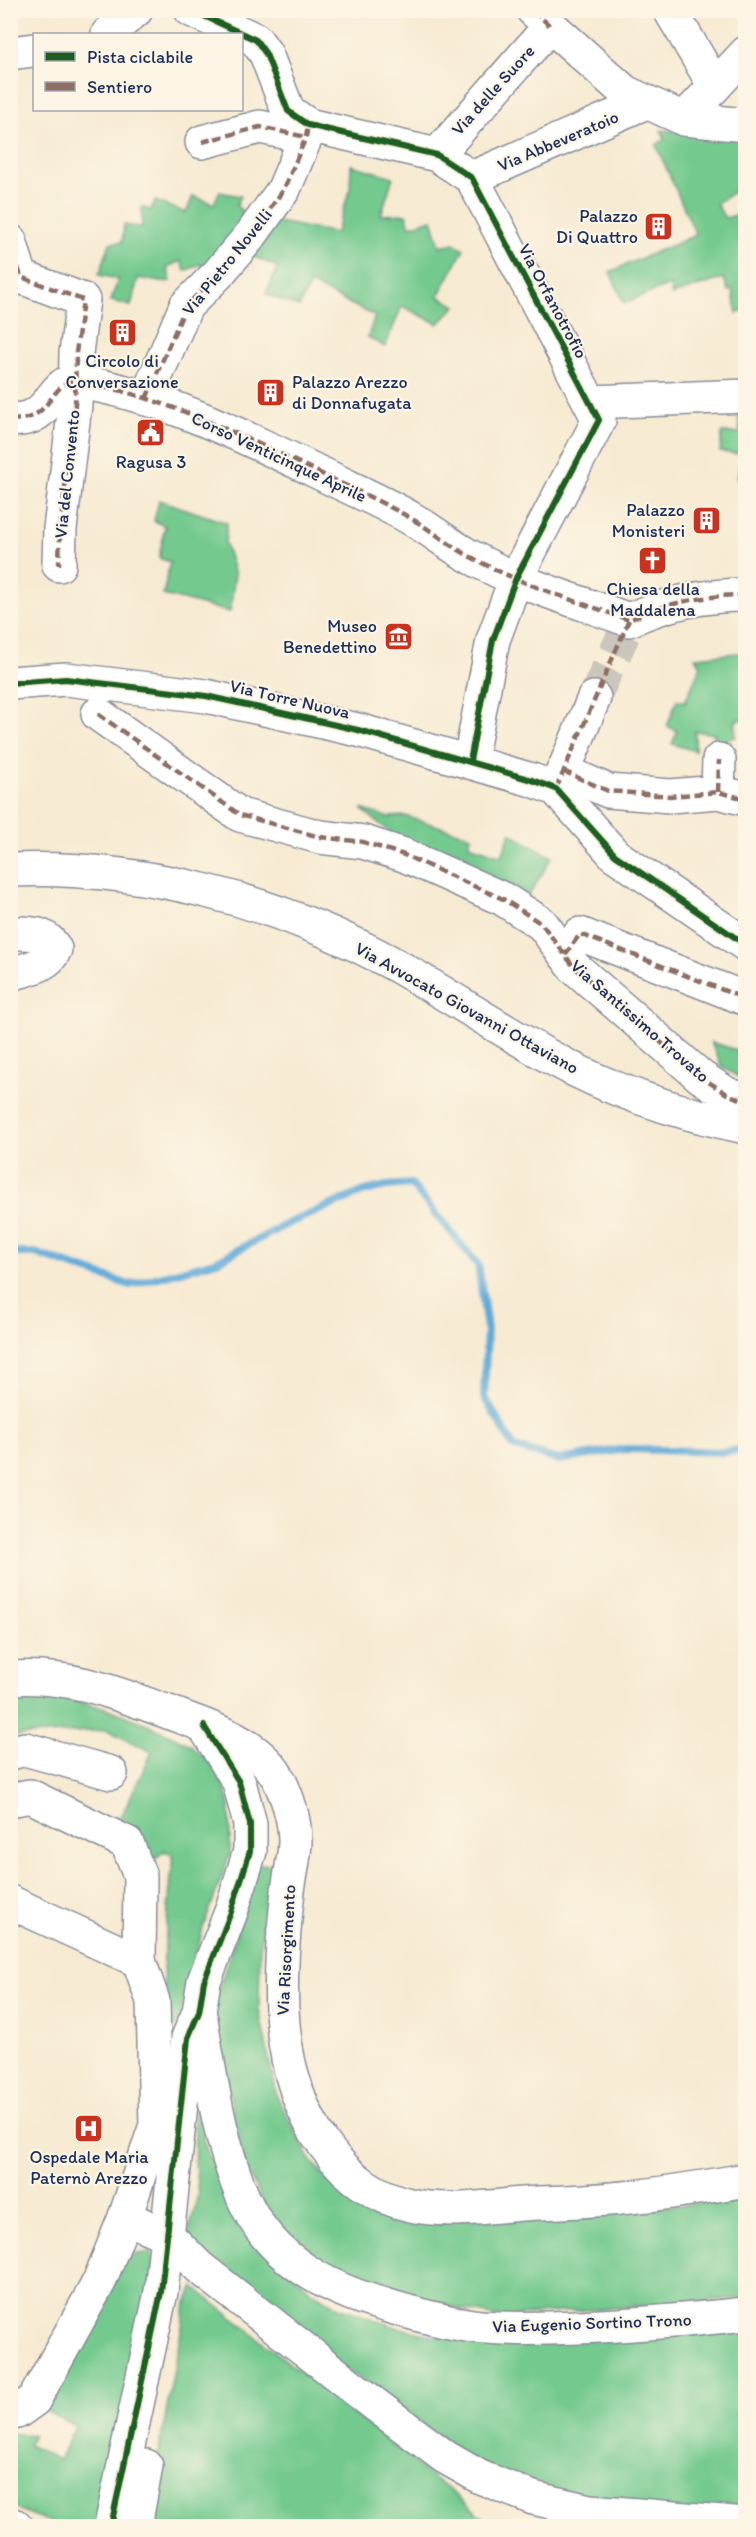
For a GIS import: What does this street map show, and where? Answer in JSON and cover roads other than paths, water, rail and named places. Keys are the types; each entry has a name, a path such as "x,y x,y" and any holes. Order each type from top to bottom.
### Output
{"street":[{"name":"Via Orfanotrofio","path":"191,10 241,33"},
{"path":"670,10 715,86"},
{"path":"541,18 625,92 645,103 684,119 746,124"},
{"name":"Via delle Suore","path":"437,154 541,18"},
{"name":"Via Orfanotrofio","path":"243,34 256,40 266,54 288,111 307,131 437,154 472,178 599,420 516,578 493,640 470,761"},
{"path":"10,53 33,51"},
{"path":"684,119 746,53"},
{"name":"Via Abbeveratoio","path":"472,178 645,103"},
{"path":"202,142 260,127 307,131"},
{"name":"Via Pietro Novelli","path":"146,399 186,306 218,275 251,235 284,189 307,131"},
{"name":"Via del Convento","path":"10,241 21,277 83,300 76,353 75,405 60,529 59,565"},
{"path":"10,419 25,419 36,415 44,409 63,385 75,382"},
{"name":"Corso Venticinque Aprile","path":"75,382 146,399 257,443 412,519 473,559 516,578"},
{"path":"590,402 746,396"},
{"path":"516,578 626,627 655,608 720,595 746,595"},
{"name":"Via Torre Nuova","path":"10,683 66,679 206,696 358,730 470,761 608,791 670,796 732,796"},
{"path":"594,698 559,780 615,855 746,945"},
{"name":"Via Santissimo Trovato","path":"98,714 240,815 320,837 374,845 404,855 503,898 573,945 574,967 701,1077 727,1094 746,1101"},
{"path":"719,760 732,796"},
{"name":"Via Avvocato Giovanni Ottaviano","path":"10,870 107,873 182,886 288,916 389,962 551,1058 598,1081 646,1101 694,1117 746,1127"},
{"path":"10,933 36,934 50,939 55,949 52,957 42,964 10,974"},
{"path":"573,945 746,999"},
{"name":"Via Risorgimento","path":"10,1678 38,1676 93,1684 204,1726 251,1748 265,1760 276,1775 285,1793 295,1840 288,1891 281,1981 282,2023 288,2059 298,2096 314,2131 340,2167 369,2189 410,2205 450,2209 638,2196 746,2180"},
{"path":"111,2526 161,2292 188,2038 200,2012 204,1981 231,1912 250,1851 250,1824 239,1782 204,1726"},
{"path":"10,1753 25,1749 111,1773"},
{"path":"10,1800 30,1796 127,1843 140,1876 139,1961 153,2001 156,2125 125,2217 99,2282 34,2400 10,2414"},
{"path":"10,1902 139,1961"},
{"name":"Via Eugenio Sortino Trono","path":"200,2012 227,2147 237,2183 255,2220 277,2248 309,2274 342,2292 426,2317 474,2326 526,2329 664,2323 746,2314"},
{"path":"125,2217 168,2236 199,2267 377,2406 445,2457 480,2477 533,2498 590,2511 746,2524"},
{"path":"135,2526 176,2312 161,2292"}],"waterway":[{"path":"10,1253 35,1253 130,1285 217,1261 289,1223 362,1192 386,1186 411,1184 478,1265 487,1329 484,1397 514,1447 559,1460 625,1449 724,1452 746,1449"}],"tunnel":[{"path":"594,698 624,634"}],"place":[{"name":"Palazzo Di Quattro","path":"659,226"},
{"name":"Circolo di Conversazione","path":"122,332"},
{"name":"Palazzo Arezzo di Donnafugata","path":"271,392"},
{"name":"Ragusa 3","path":"151,433"},
{"name":"Palazzo Monisteri","path":"706,520"},
{"name":"Chiesa della Maddalena","path":"653,560"},
{"name":"Museo Benedettino","path":"398,636"},
{"name":"Ospedale Maria Paternò Arezzo","path":"89,2128"}]}
